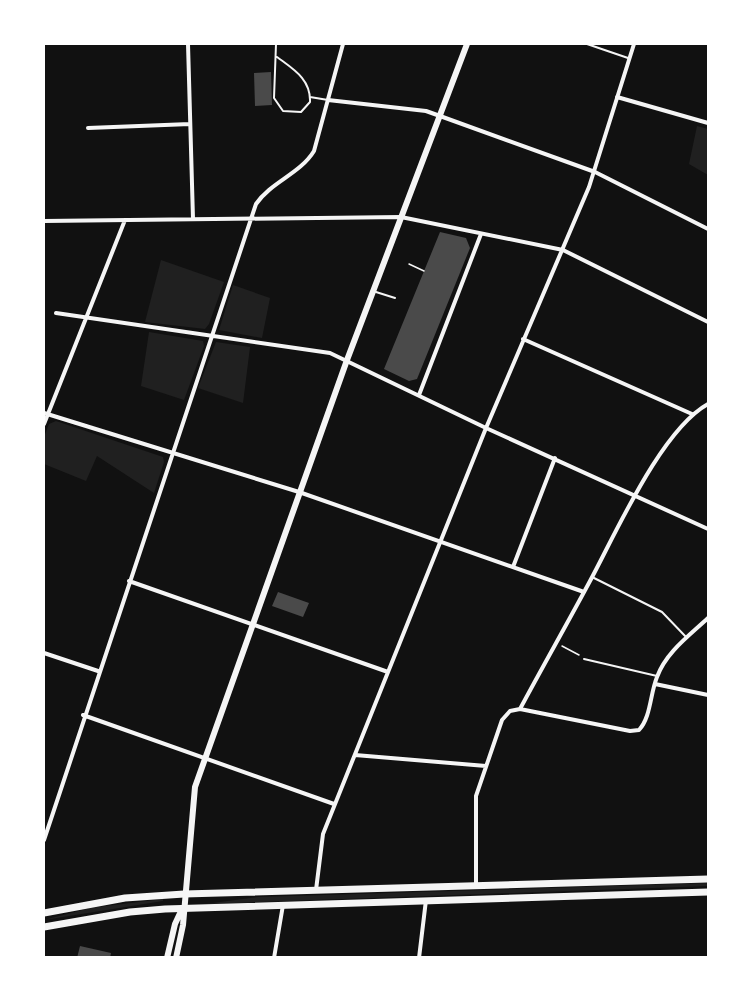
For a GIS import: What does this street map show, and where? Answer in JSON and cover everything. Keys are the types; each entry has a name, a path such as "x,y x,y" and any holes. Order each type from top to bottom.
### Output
{"main road":[{"path":"176,957 183,925 183,894 192,806 204,758 347,360 467,44"},
{"path":"44,913 126,898 183,894 708,879"},
{"path":"44,927 130,912 183,908 283,903 708,892"},
{"path":"167,957 175,924 183,908"}],"street":[{"path":"188,44 193,219"},
{"path":"44,840 83,715 250,219 264,192 307,163 314,151 343,44"},
{"path":"316,891 323,834 334,804 439,540 595,172 634,44"},
{"path":"617,97 708,123"},
{"path":"328,100 426,111 595,172 708,229"},
{"path":"88,128 190,124"},
{"path":"44,221 401,217 563,250 708,322"},
{"path":"44,424 124,220"},
{"path":"419,394 481,234"},
{"path":"56,313 330,352 486,428 708,527"},
{"path":"523,339 692,414"},
{"path":"520,709 636,494 675,434 692,414 708,404"},
{"path":"46,414 299,492 584,592"},
{"path":"513,567 555,458"},
{"path":"128,581 388,672"},
{"path":"476,886 474,807 502,720 510,711 520,709 630,731 639,730 645,724 657,676 668,656 708,618"},
{"path":"44,653 98,671"},
{"path":"655,684 708,694"},
{"path":"83,715 334,804"},
{"path":"355,755 486,766"},
{"path":"419,957 426,899"},
{"path":"274,957 283,903"}],"lane":[{"path":"276,44 274,98 282,111 301,112 306,108 310,97 307,84 300,74 277,57"},
{"path":"587,44 629,58"},
{"path":"310,97 328,100"},
{"path":"373,291 395,298"},
{"path":"592,578 662,612 687,638"},
{"path":"584,659 657,676"}],"path":[{"path":"409,264 424,271"},
{"path":"557,643 584,659"}],"shaded area":[{"path":"697,126 708,129 708,175 689,164"},
{"path":"161,260 224,282 209,324 205,329 145,322"},
{"path":"233,285 270,298 262,338 219,330"},
{"path":"149,332 203,341 204,346 184,400 141,386"},
{"path":"216,342 250,347 243,403 198,388"},
{"path":"56,421 163,457 164,462 154,493 97,456 86,481 44,464 44,437 49,424"},
{"path":"708,883 708,886 205,904 258,897"},
{"path":"163,899 163,901 44,920 90,908"}],"building":[{"path":"271,72 272,105 255,106 254,73"},
{"path":"440,232 466,238 470,248 417,379 409,381 384,369"},
{"path":"278,592 309,603 303,617 272,606"},
{"path":"80,946 111,953 110,958 77,958"}]}
